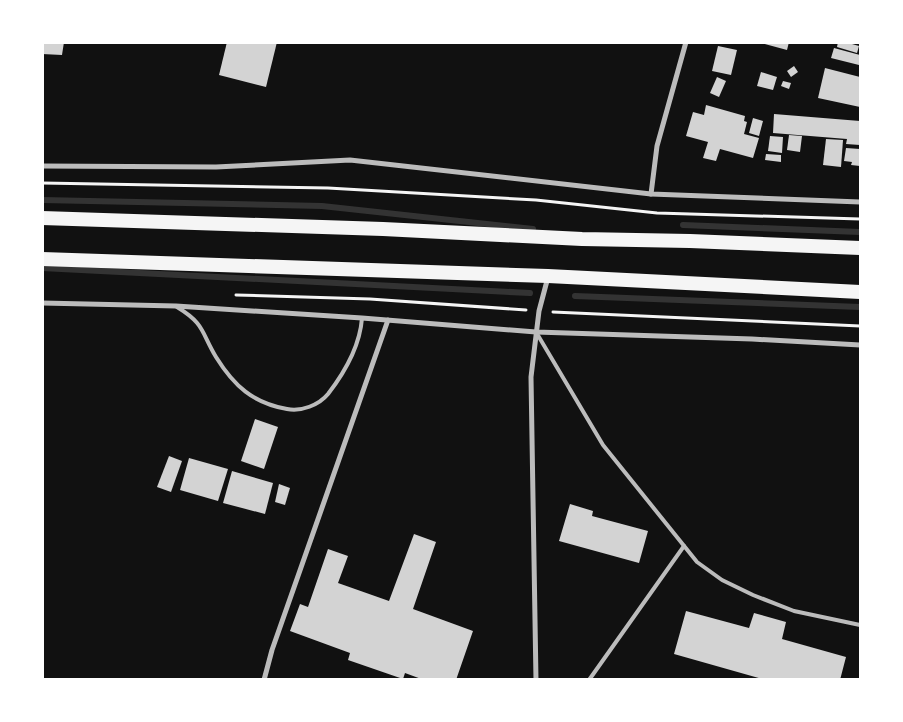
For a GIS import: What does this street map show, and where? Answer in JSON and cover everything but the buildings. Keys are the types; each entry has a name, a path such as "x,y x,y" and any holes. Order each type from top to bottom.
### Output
{"highway":[{"path":"42,218 860,248"},
{"path":"42,259 548,276 860,292"}],"street":[{"path":"651,194 657,146 686,42"},
{"path":"42,166 216,167 350,160 651,194 860,202"},
{"path":"536,680 531,377 536,332 548,276"},
{"path":"42,303 176,306 536,332 752,339 860,345"},
{"path":"264,680 272,650 388,320"}],"lane":[{"path":"176,306 192,316 203,329 216,356 233,380 256,400 297,411 323,400 336,383 352,354 362,318"},
{"path":"536,332 603,445 697,562 716,576 753,596 794,611 860,625"},
{"path":"589,680 684,546"}],"path":[{"path":"42,183 328,188 536,200 657,214 860,219"},
{"path":"231,294 370,299 540,311 860,326"}],"waterway":[{"path":"42,200 322,206 533,229"},
{"path":"683,225 860,232"},
{"path":"42,268 530,293"},
{"path":"575,296 860,307"}]}
